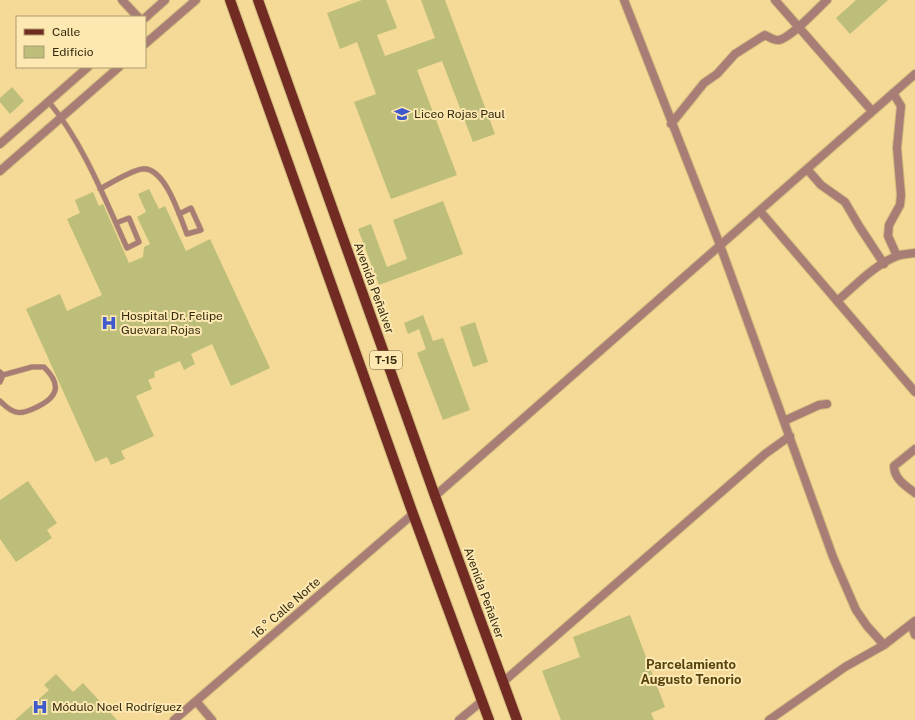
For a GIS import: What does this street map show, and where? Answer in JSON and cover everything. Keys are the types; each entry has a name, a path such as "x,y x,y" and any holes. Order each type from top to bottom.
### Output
{"main road":[{"name":"T-15","path":"230,0 413,514 490,720"},
{"name":"Avenida Peñalver","path":"258,0 435,496 517,720"}],"street":[{"path":"122,0 137,16"},
{"path":"146,17 165,0"},
{"path":"146,43 196,0"},
{"path":"624,0 671,124 720,245 846,590 868,626 884,645"},
{"path":"775,0 872,111"},
{"path":"671,124 704,82 717,74 735,54 764,35 777,40 782,39 798,27 827,0"},
{"path":"0,144 87,68"},
{"path":"0,171 118,68"},
{"path":"435,496 915,74"},
{"path":"893,93 901,106 897,148 901,195 900,205 889,224 888,236 897,256"},
{"path":"807,169 821,185 845,202 858,226 884,264"},
{"path":"760,211 915,392"},
{"path":"837,301 872,271 897,256 915,253"},
{"path":"784,421 819,405 827,404"},
{"path":"503,682 765,454 790,436"},
{"path":"915,449 894,466 894,472 900,481 915,493"},
{"name":"16.° Calle Norte","path":"174,720 413,514"},
{"path":"769,720 845,667 884,645 913,623 915,635"},
{"path":"459,720 482,700"},
{"path":"196,701 212,720"}],"lane":[{"path":"48,102 61,117 100,189 127,248 139,242 129,218 116,223"},
{"path":"100,189 138,170 147,169 155,172 163,180 187,234 201,230 192,208 179,214"},
{"path":"0,382 1,373 32,367 44,367 51,374 56,388 50,401 23,412 15,412 0,401"}],"building":[{"path":"362,0 386,0 397,28 377,35 385,56 435,38 421,0 445,0 495,134 473,142 442,61 417,70 457,175 391,199 354,102 376,94 357,42 340,49 327,13"},
{"path":"856,0 888,0 850,34 836,18"},
{"path":"12,87 24,101 10,114 0,102 0,98"},
{"name":"Hospital Dr. Felipe Guevara Rojas","path":"149,189 159,209 165,206 186,251 210,239 270,368 231,386 212,344 191,354 195,364 184,370 180,361 154,372 155,377 148,380 152,389 136,396 154,436 121,451 125,459 111,465 107,457 95,462 26,309 60,294 67,311 102,295 67,219 80,213 75,200 93,192 99,206 103,204 129,263 143,257 144,247 150,244 137,217 146,212 138,194"},
{"path":"443,201 463,254 379,285 358,229 371,224 387,267 407,259 393,220"},
{"path":"423,315 433,341 443,338 470,410 443,420 417,353 426,349 419,329 408,334 404,323"},
{"path":"475,322 488,362 473,367 460,327"},
{"path":"28,481 57,523 47,530 52,538 16,562 0,539 0,500"},
{"path":"630,615 665,707 651,713 654,720 561,720 542,671 580,657 573,637"},
{"path":"56,674 73,692 83,683 117,720 15,720 49,690 44,685"}],"place":[{"name":"Liceo Rojas Paul","path":"402,114"},
{"name":"Hospital Dr. Felipe Guevara Rojas","path":"109,323"},
{"name":"Módulo Noel Rodríguez","path":"40,707"}],"district":[{"name":"Parcelamiento Augusto Tenorio","path":"691,672"}]}
